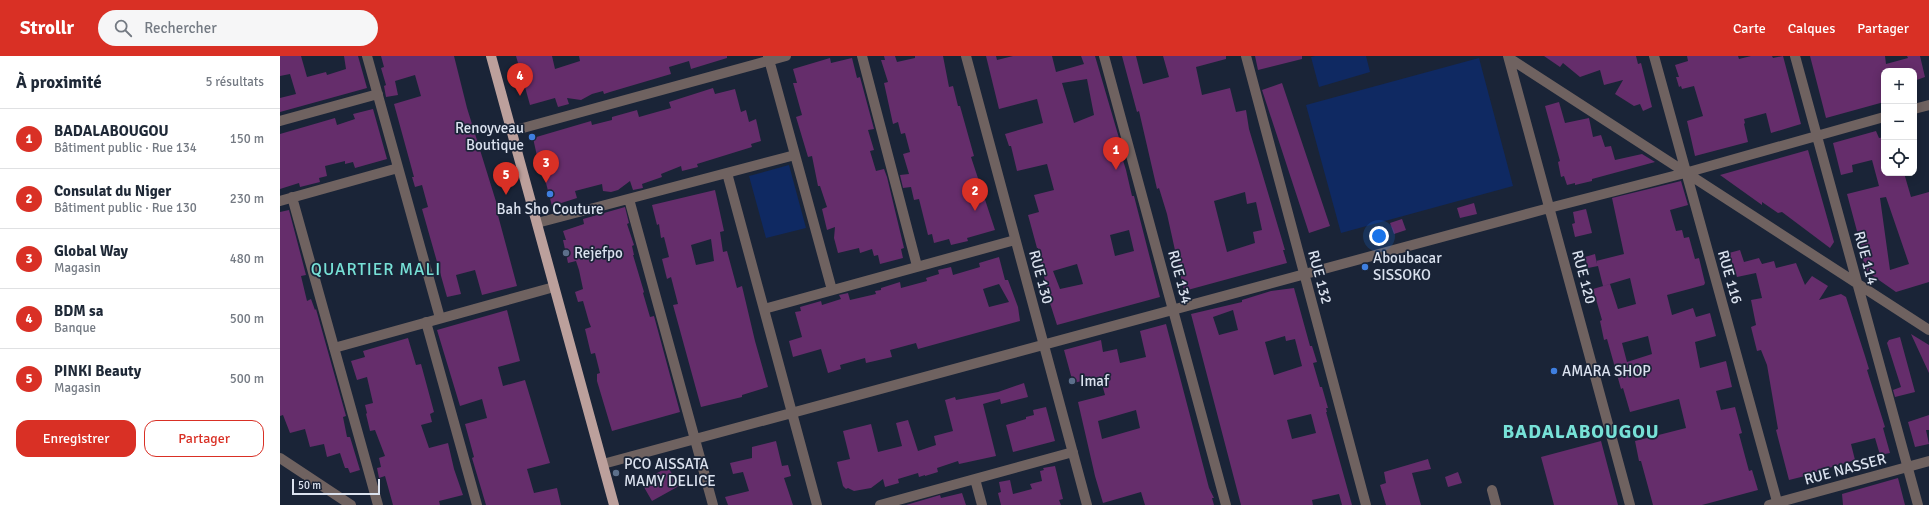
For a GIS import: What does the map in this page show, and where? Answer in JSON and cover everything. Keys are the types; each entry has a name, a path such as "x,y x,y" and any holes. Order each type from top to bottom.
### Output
{"main road":[{"path":"492,56 614,505"}],"street":[{"path":"367,56 440,318"},
{"path":"512,131 768,58 786,56"},
{"path":"862,56 917,266"},
{"name":"RUE 130","path":"966,56 1087,505"},
{"name":"RUE 134","path":"1104,56 1226,505"},
{"name":"RUE 132","path":"1246,56 1366,505"},
{"name":"RUE 116","path":"1654,56 1775,504"},
{"name":"RUE 114","path":"1795,56 1918,505"},
{"path":"1508,57 1929,330"},
{"name":"RUE 120","path":"1508,57 1630,505"},
{"path":"768,58 832,290"},
{"path":"280,121 378,94"},
{"path":"1917,108 1929,105"},
{"path":"603,464 1881,118"},
{"path":"537,223 795,155"},
{"path":"280,201 398,168"},
{"path":"727,173 817,505"},
{"path":"292,197 378,505"},
{"path":"630,199 713,505"},
{"path":"764,309 1016,240"},
{"path":"334,348 554,287"},
{"path":"426,322 477,505"},
{"path":"881,505 1073,452"},
{"path":"280,458 351,505"},
{"name":"RUE NASSER","path":"1775,504 1929,461"},
{"path":"975,479 982,505"},
{"path":"1492,490 1496,505"}],"shaded area":[{"path":"1366,56 1370,72 1319,87 1311,57"},
{"path":"1479,58 1513,186 1341,233 1306,105"},
{"path":"789,165 806,228 766,238 749,176"}],"building":[{"path":"280,56 301,56 307,77 326,72 327,75 346,69 344,56 358,56 367,88 280,112 280,98 296,94 290,74 280,76"},
{"path":"381,56 454,56 467,108 498,208 496,208 517,286 482,295 475,270 456,275 461,294 447,297 422,209 428,207 422,185 415,187 412,177 414,177 394,104 421,96 415,75 395,81 398,95 386,97 384,86 386,85 381,68 384,67"},
{"path":"516,56 552,56 555,69 580,61 579,56 727,56 727,58 691,69 689,61 669,67 671,74 604,94 603,91 592,94 581,100 567,98 569,104 558,107 555,98 530,105 525,87 523,88 522,83 517,84 515,71 520,70"},
{"path":"884,56 895,56 897,62 915,58 915,56 943,56 949,87 953,86 958,106 960,106 974,156 971,157 995,230 967,238 968,241 951,245 949,239 934,243 932,234 928,235 919,199 914,200 911,187 903,188 900,175 909,174 903,154 910,152 905,133 901,134 898,122 893,124 884,83 888,82 881,60 885,60"},
{"path":"986,56 996,56 997,60 1013,56 1052,56 1056,72 1084,64 1081,56 1095,56 1119,138 1116,138 1132,196 1134,196 1160,297 1057,325 1049,300 1038,248 1028,215 1039,212 1034,195 1054,190 1047,164 1017,171 1011,146 1009,146 1005,134 1043,123 1037,99 999,109","holes":["1087,79 1094,115 1074,123 1062,83","1129,230 1134,251 1115,256 1110,235","1077,264 1083,284 1060,289 1053,271"]},
{"path":"1122,56 1136,56 1143,84 1169,77 1163,56 1226,56 1226,59 1196,67 1202,95 1230,88 1236,112 1246,110 1249,129 1285,250 1283,250 1287,263 1184,291 1167,214 1159,188 1157,189 1139,111 1137,112","holes":["1245,192 1247,204 1256,202 1262,230 1253,232 1255,243 1227,252 1214,201"]},
{"path":"1255,56 1302,56 1302,59 1258,70"},
{"path":"1544,56 1636,56 1638,64 1641,63 1652,107 1643,111 1640,104 1634,106 1615,94 1623,80 1604,85 1600,70 1580,77 1563,63 1560,67"},
{"path":"1687,56 1738,56 1739,59 1751,56 1772,56 1773,58 1783,56 1801,124 1771,133 1766,113 1744,119 1748,142 1695,156 1687,121 1703,116 1694,86 1682,89 1681,86 1679,87 1676,77 1679,77 1675,65 1688,61"},
{"path":"1810,56 1885,56 1886,64 1908,58 1907,56 1920,56 1925,77 1917,80 1917,68 1881,68 1881,103 1826,118"},
{"path":"830,58 831,63 852,58 857,78 860,77 874,129 868,130 874,150 870,151 876,171 884,169 887,177 904,248 901,249 903,258 880,264 878,255 874,256 872,249 860,253 859,248 838,253 834,238 835,227 827,230 822,209 827,207 820,186 818,186 812,156 808,157 796,117 802,115 793,83 797,83 793,69"},
{"path":"1282,83 1330,226 1309,233 1262,90"},
{"path":"713,88 715,94 735,89 741,112 746,110 749,122 756,119 761,141 751,144 752,147 697,164 698,167 682,171 681,166 661,174 662,177 642,184 643,188 633,190 630,181 618,190 611,192 603,191 602,184 575,191 577,198 552,206 541,164 539,165 533,138 591,121 592,125 612,120 612,117 637,110 639,117 671,108 669,102"},
{"path":"1559,102 1565,123 1589,118 1593,137 1601,135 1605,147 1611,146 1615,160 1642,154 1655,162 1592,179 1592,181 1575,185 1575,183 1567,185 1564,176 1561,177 1558,162 1560,161 1545,106"},
{"path":"373,109 387,159 355,168 353,162 345,164 345,161 325,166 327,176 319,178 320,182 300,187 299,183 280,189 280,134 335,118 337,125 355,119 353,114"},
{"path":"1876,131 1879,138 1881,138 1881,176 1905,176 1911,197 1929,192 1929,282 1896,292 1866,271 1847,194 1879,186 1872,160 1852,165 1853,172 1841,175 1833,143","holes":["1886,197 1909,264 1890,270 1880,198"]},
{"path":"1808,150 1834,242 1830,248 1782,212 1778,213 1762,202 1762,205 1720,175"},
{"path":"1681,181 1688,205 1670,210 1676,231 1682,230 1684,238 1689,237 1695,259 1699,258 1705,283 1704,285 1667,295 1672,315 1693,308 1696,317 1710,313 1716,336 1695,342 1700,368 1726,361 1732,387 1716,391 1721,410 1735,407 1742,433 1739,434 1749,471 1752,470 1758,490 1702,505 1653,505 1641,461 1639,461 1635,441 1686,428 1679,399 1630,412 1623,388 1621,389 1607,339 1604,340 1600,321 1602,320 1593,289 1610,284 1618,309 1636,304 1630,278 1603,286 1598,266 1588,268 1585,257 1595,254 1596,261 1624,254 1612,198","holes":["1648,336 1652,354 1627,362 1622,343"]},
{"path":"715,190 724,231 720,232 723,252 727,251 737,288 742,286 768,387 742,395 742,397 701,407 673,305 678,304 671,277 667,279 662,259 669,257 664,237 661,238 659,224 657,225 652,205","holes":["711,239 714,261 696,265 691,245"]},
{"path":"1474,203 1477,214 1460,218 1457,208"},
{"path":"625,207 629,223 627,224 634,245 632,246 633,255 644,292 643,293 650,317 654,316 680,412 612,431 597,381 597,374 600,373 595,353 591,354 585,329 591,327 583,301 578,302 575,292 583,289 579,270 576,261 568,263 563,240 566,240 563,231 584,224 583,219"},
{"path":"1586,209 1592,233 1575,237 1572,224 1575,223 1573,212"},
{"path":"289,210 306,275 301,276 307,301 311,299 315,310 316,309 346,416 343,417 347,437 350,437 360,470 350,473 348,468 345,468 340,453 327,457 324,444 310,447 305,429 290,433 283,415 280,416 280,212"},
{"path":"1402,219 1406,230 1394,234 1390,223"},
{"path":"1740,250 1744,262 1759,258 1762,264 1774,261 1776,268 1796,263 1805,285 1812,276 1828,286 1819,300 1841,294 1846,297 1869,369 1867,370 1885,427 1883,428 1890,453 1880,455 1875,438 1851,444 1855,460 1813,474 1789,480 1776,430 1778,429 1767,365 1761,350 1757,351 1751,327 1756,325 1751,300 1762,298 1756,273 1737,277 1729,253"},
{"path":"999,257 1005,280 1008,280 1018,307 1020,321 918,349 916,343 890,350 892,357 866,363 865,358 840,365 841,369 828,373 821,349 793,357 789,341 802,337 795,312 801,311 800,307 821,301 822,305 841,299 839,295 848,293 850,300 876,294 875,291 881,290 881,288 900,282 901,288 927,281 926,278 939,274 938,270 951,267 953,275 980,267 979,263","holes":["999,284 1009,302 989,307 983,289"]},
{"path":"1294,288 1310,346 1312,346 1317,362 1313,363 1328,408 1326,408 1326,412 1352,505 1342,505 1339,494 1312,500 1313,505 1241,505 1191,314 1242,302 1242,300 1271,291","holes":["1233,310 1238,330 1219,335 1213,317","1285,336 1286,341 1295,339 1302,366 1274,375 1265,342","1311,414 1316,433 1292,439 1287,420"]},
{"path":"507,310 520,361 498,367 503,386 525,380 550,463 527,469 534,493 557,488 561,505 486,505 472,458 474,457 465,424 487,418 482,399 460,406 437,330"},
{"path":"1166,324 1209,488 1214,498 1212,498 1214,505 1145,505 1141,492 1103,503 1095,476 1078,402 1105,395 1100,377 1073,383 1064,350 1101,340 1103,352 1117,349 1120,363 1146,357 1140,331","holes":["1136,410 1140,428 1102,439 1098,421"]},
{"path":"1911,334 1929,345 1929,373"},
{"path":"1900,337 1915,392 1895,397 1893,390 1901,387 1887,343 1889,340"},
{"path":"408,338 416,365 421,364 434,412 430,414 432,422 421,425 429,448 448,443 454,469 463,495 439,501 440,505 393,505 385,476 379,478 377,468 381,467 379,458 385,456 375,430 370,431 366,414 365,405 373,403 367,377 357,380 351,361 365,357 363,351"},
{"path":"1024,383 1028,397 1001,404 1000,399 983,404 996,456 959,464 958,461 937,468 938,472 919,477 918,473 898,479 899,483 885,487 883,479 871,488 854,491 848,488 846,489 843,486 837,462 850,459 843,431 871,424 878,452 902,446 896,423 908,420 918,451 936,445 934,436 953,431 945,400 955,397 956,400 998,392"},
{"path":"1046,407 1055,441 1013,452 1006,425 1026,419 1026,417 1034,415 1033,410"},
{"path":"1929,415 1929,430 1926,430 1929,444 1915,447 1908,422"},
{"path":"776,441 782,466 788,465 791,476 784,478 793,505 728,505 725,497 749,491 743,472 733,474 730,463 752,458 752,447"},
{"path":"1601,441 1618,505 1554,505 1541,457"},
{"path":"1428,459 1431,469 1412,473 1421,505 1386,505 1380,485 1386,483 1384,472"},
{"path":"1055,466 1063,499 1059,500 1061,505 1001,505 998,493 1001,492 999,482 1010,480 1013,494 1032,489 1030,484 1042,481 1040,471 1044,470 1043,468"},
{"path":"668,467 679,486 652,501 641,482"},
{"path":"1458,472 1462,483 1448,487 1445,477"},
{"path":"1898,478 1905,505 1843,505 1842,494"},
{"path":"962,493 966,505 906,505 940,495 941,498"}],"place":[{"name":"BDM sa","path":"520,96"},
{"name":"Renoyveau Boutique","path":"532,137"},
{"name":"BADALABOUGOU","path":"1116,170"},
{"name":"Global Way","path":"546,183"},
{"name":"Bah Sho Couture","path":"550,194"},
{"name":"PINKI Beauty","path":"506,195"},
{"name":"Consulat du Niger","path":"975,211"},
{"name":"Rejefpo","path":"566,253"},
{"name":"Aboubacar SISSOKO","path":"1365,267"},
{"name":"AMARA SHOP","path":"1554,371"},
{"name":"Imaf","path":"1072,381"},
{"name":"PCO AISSATA MAMY DELICE","path":"616,473"}],"district":[{"name":"QUARTIER MALI","path":"376,269"},
{"name":"BADALABOUGOU","path":"1581,432"}]}
